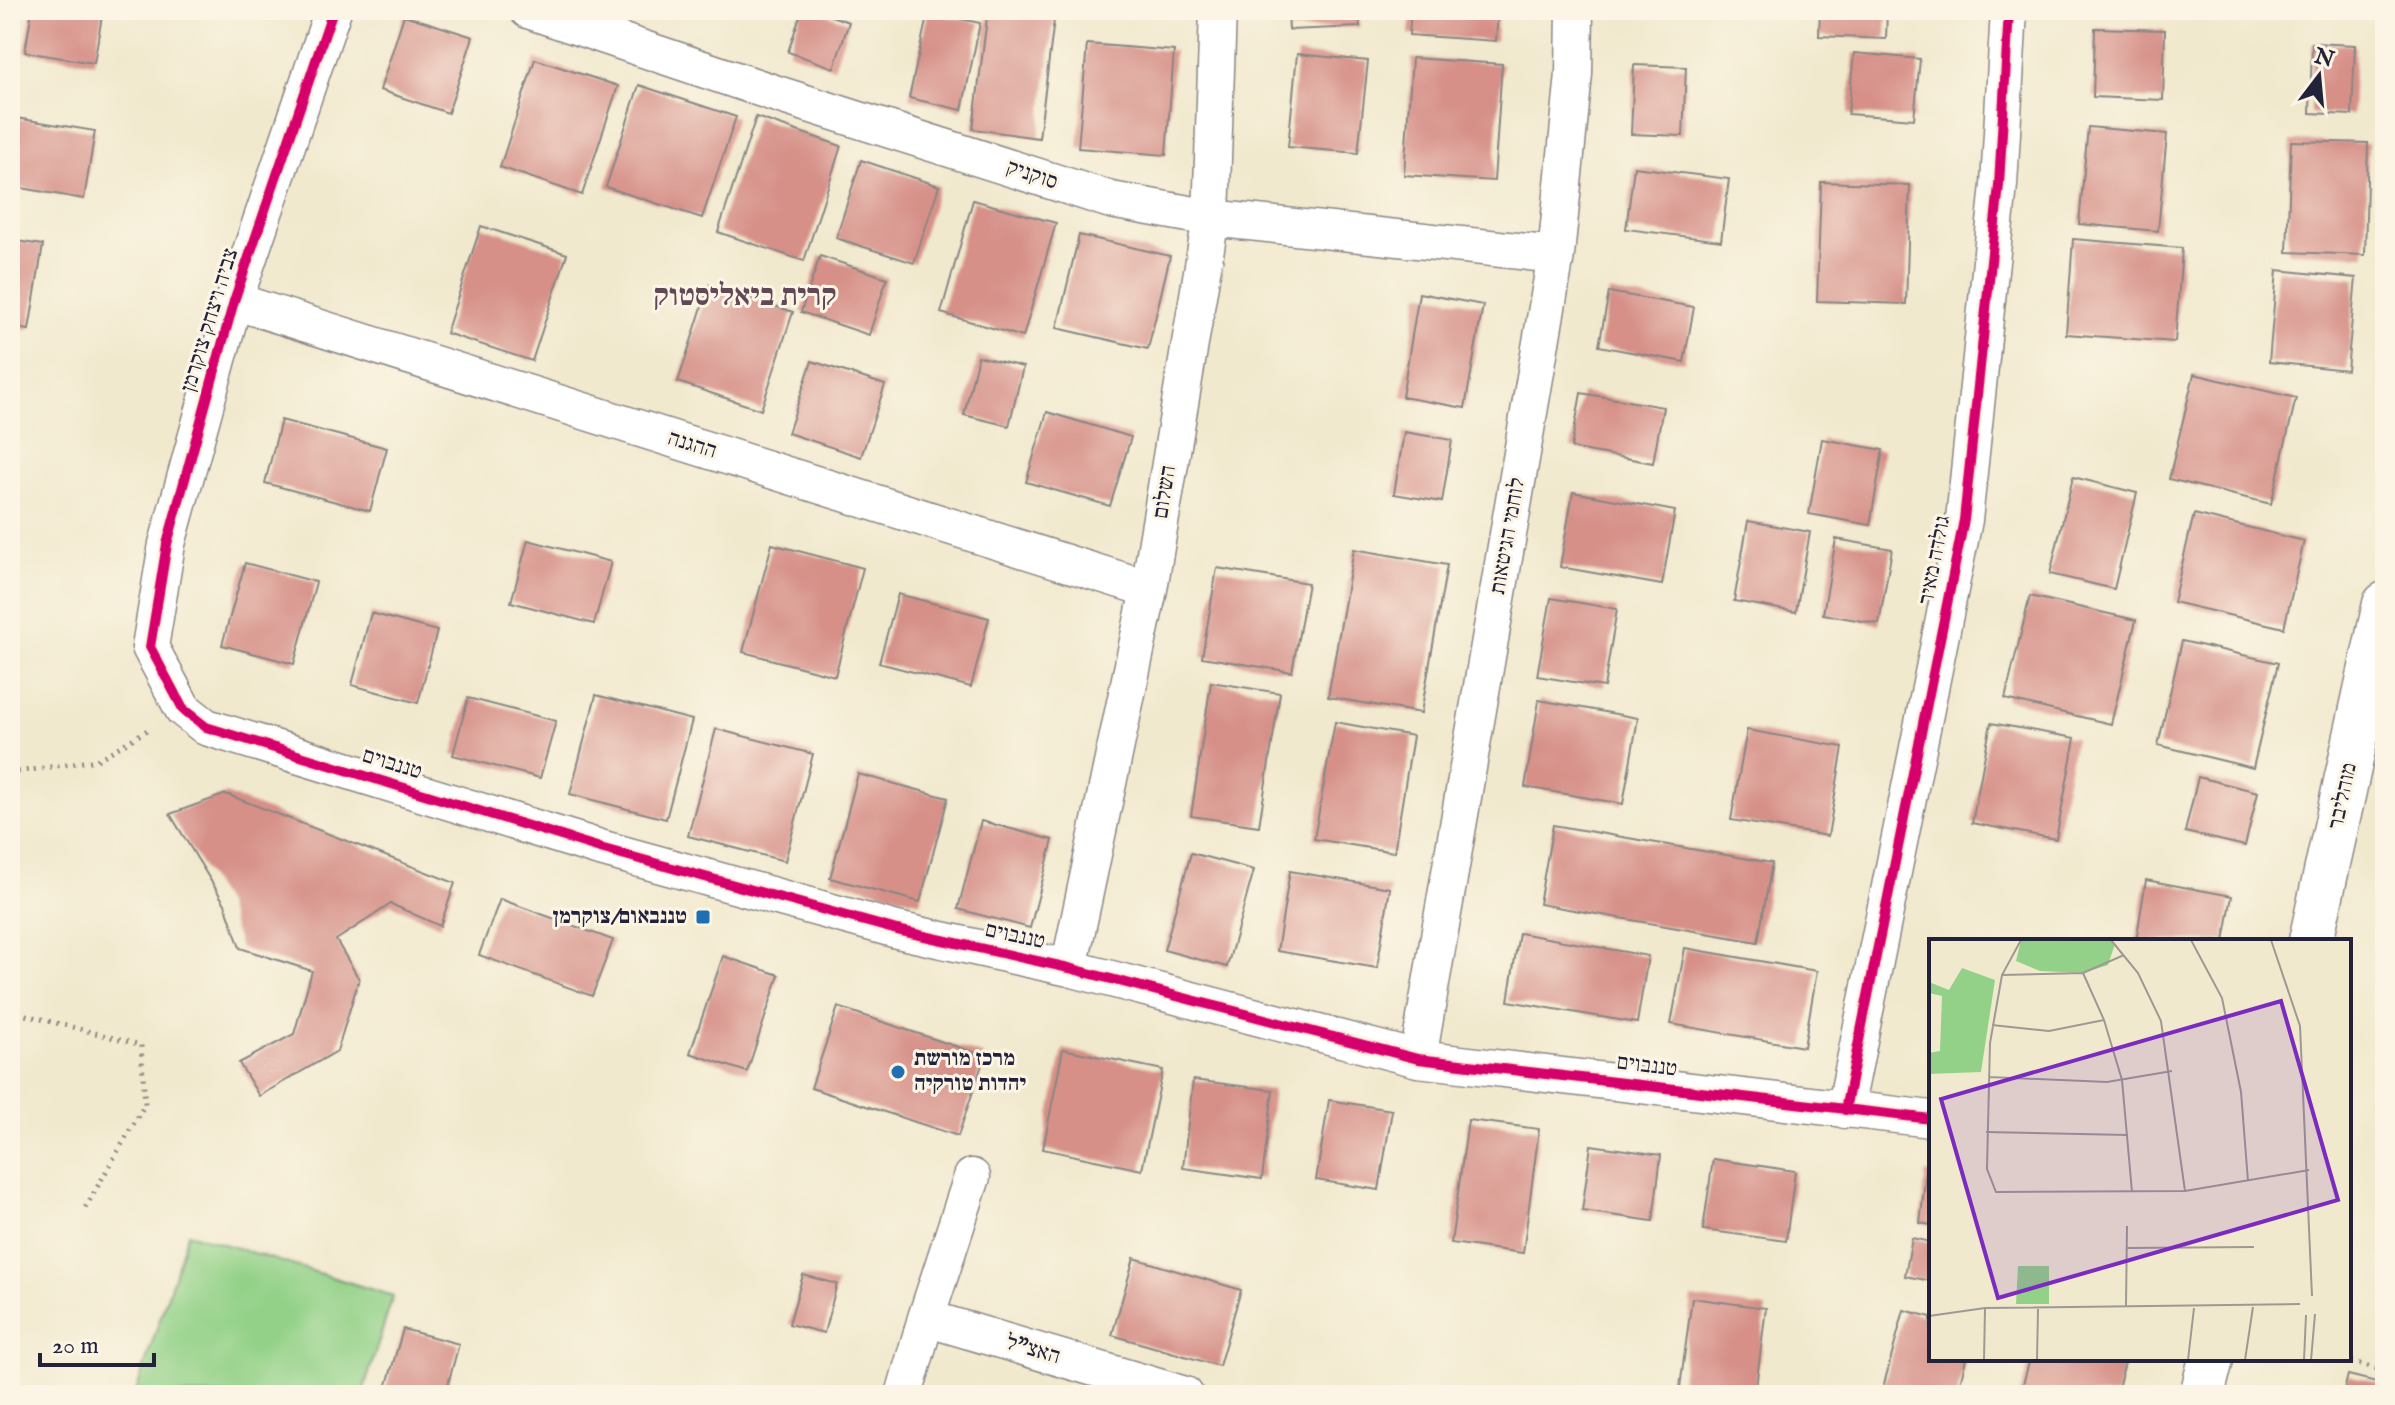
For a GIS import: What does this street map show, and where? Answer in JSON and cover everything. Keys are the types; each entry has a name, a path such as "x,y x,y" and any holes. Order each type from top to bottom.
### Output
{"street":[{"name":"צביה ויצחק צוקרמן","path":"150,647 167,544 234,301 333,10"},
{"name":"סוקניק","path":"528,10 774,93 1111,200 1211,218 1556,255"},
{"name":"השלום","path":"1069,968 1149,589 1211,218 1218,10"},
{"name":"לוחמי הגיטאות","path":"1418,1059 1556,255 1574,74 1575,10"},
{"name":"גולדה מאיר","path":"1845,1110 1964,520 1999,185 2009,10"},
{"name":"ההגנה","path":"234,301 1149,589"},
{"name":"מוהליבר","path":"2311,939 2385,604"},
{"name":"טננבוים","path":"150,647 183,709 206,727 600,848 897,930 1069,968 1418,1059 1929,1119"},
{"path":"904,1395 972,1177"},
{"name":"האצ\"ל","path":"926,1318 1185,1395"},
{"path":"2202,1395 2210,1361"}],"path":[{"path":"10,773 97,760 183,709"},
{"path":"10,1011 141,1045 145,1104 84,1210"},
{"path":"2351,1361 2385,1371"}],"green space":[{"path":"188,1233 393,1296 362,1395 135,1395"}],"building":[{"path":"32,10 103,10 94,63 25,52"},
{"path":"802,10 813,10 849,22 834,68 788,52"},
{"path":"988,10 1055,12 1039,138 973,129"},
{"path":"1288,10 1359,10 1360,27 1289,30"},
{"path":"1411,10 1498,10 1496,41 1409,35"},
{"path":"1820,10 1887,10 1886,39 1819,36"},
{"path":"928,12 980,23 962,110 909,98"},
{"path":"404,15 473,37 448,113 380,90"},
{"path":"2095,28 2165,30 2163,100 2093,97"},
{"path":"2312,43 2355,45 2352,115 2310,113"},
{"path":"1087,44 1174,51 1166,155 1078,148"},
{"path":"1854,53 1920,59 1914,119 1848,114"},
{"path":"1297,54 1368,61 1358,153 1288,147"},
{"path":"1412,58 1502,64 1494,181 1404,175"},
{"path":"535,59 618,86 582,195 500,167"},
{"path":"1634,65 1686,67 1683,136 1631,134"},
{"path":"639,85 736,117 702,218 606,187"},
{"path":"10,117 95,131 84,199 10,186"},
{"path":"756,117 841,146 804,261 718,232"},
{"path":"2088,127 2167,134 2158,231 2079,224"},
{"path":"2291,141 2368,143 2365,255 2287,252"},
{"path":"861,160 939,186 914,263 836,238"},
{"path":"1634,167 1729,179 1721,241 1626,229"},
{"path":"1821,182 1910,185 1906,304 1817,301"},
{"path":"973,200 1056,223 1023,337 941,313"},
{"path":"481,226 567,254 532,361 446,333"},
{"path":"1079,235 1170,256 1148,349 1057,328"},
{"path":"2073,239 2182,248 2175,342 2066,334"},
{"path":"10,240 43,245 29,330 10,327"},
{"path":"820,256 887,278 869,335 801,312"},
{"path":"2277,270 2356,278 2347,370 2269,362"},
{"path":"709,285 793,312 761,410 678,382"},
{"path":"1609,292 1694,307 1684,362 1599,346"},
{"path":"1419,293 1483,305 1465,408 1402,397"},
{"path":"978,356 1023,367 1009,426 964,415"},
{"path":"812,361 885,385 861,457 788,433"},
{"path":"2194,374 2296,398 2271,504 2169,479"},
{"path":"1581,393 1663,407 1653,463 1571,448"},
{"path":"1047,412 1131,437 1110,506 1026,482"},
{"path":"281,420 387,448 370,511 265,483"},
{"path":"1404,432 1452,440 1442,502 1394,494"},
{"path":"1822,439 1883,450 1870,525 1809,514"},
{"path":"2073,477 2137,493 2114,589 2050,574"},
{"path":"1573,492 1675,511 1662,585 1560,567"},
{"path":"2194,514 2304,541 2284,628 2173,602"},
{"path":"1748,521 1810,532 1796,612 1734,601"},
{"path":"1836,539 1892,549 1879,624 1823,614"},
{"path":"528,540 611,562 594,624 511,602"},
{"path":"772,544 863,568 835,676 743,652"},
{"path":"1354,549 1447,565 1421,713 1328,697"},
{"path":"245,563 316,582 294,664 222,645"},
{"path":"1217,568 1308,583 1292,672 1202,657"},
{"path":"898,594 989,618 971,687 879,663"},
{"path":"2030,596 2136,620 2111,724 2005,699"},
{"path":"1551,598 1617,609 1604,687 1537,676"},
{"path":"371,613 437,631 418,703 352,685"},
{"path":"2182,641 2278,663 2253,768 2158,745"},
{"path":"1211,682 1280,693 1259,826 1191,816"},
{"path":"596,695 692,720 666,819 570,794"},
{"path":"468,698 556,721 540,778 453,755"},
{"path":"1539,700 1638,718 1623,804 1525,787"},
{"path":"1335,722 1413,736 1394,852 1314,839"},
{"path":"1991,723 2075,738 2056,839 1972,823"},
{"path":"716,729 813,754 785,861 688,836"},
{"path":"1747,730 1843,747 1828,836 1731,820"},
{"path":"858,774 948,798 920,902 830,878"},
{"path":"2198,777 2258,792 2245,846 2185,832"},
{"path":"226,794 455,883 440,926 391,904 336,940 359,979 337,1051 259,1096 239,1063 294,1034 312,971 240,948 225,904 170,814"},
{"path":"981,821 1053,840 1030,928 958,909"},
{"path":"1553,825 1772,863 1758,942 1539,904"},
{"path":"1191,853 1254,870 1227,967 1164,950"},
{"path":"1290,871 1390,888 1377,968 1277,951"},
{"path":"2146,880 2232,896 2224,939 2136,939"},
{"path":"500,899 613,940 592,996 479,955"},
{"path":"1519,933 1648,956 1637,1023 1508,1001"},
{"path":"1685,948 1817,971 1804,1047 1671,1024"},
{"path":"723,956 779,975 747,1072 690,1053"},
{"name":"מרכז מורשת יהדות טורקיה","path":"838,1007 985,1056 958,1136 811,1088"},
{"path":"1063,1049 1163,1070 1142,1170 1043,1149"},
{"path":"1193,1080 1273,1090 1262,1179 1183,1168"},
{"path":"1329,1100 1392,1110 1379,1190 1316,1180"},
{"path":"1468,1120 1539,1129 1523,1253 1451,1243"},
{"path":"1591,1145 1661,1155 1653,1221 1582,1211"},
{"path":"1713,1159 1795,1171 1786,1241 1703,1230"},
{"path":"1926,1173 1929,1174 1929,1225 1920,1223"},
{"path":"1912,1238 1929,1242 1929,1281 1905,1276"},
{"path":"1134,1258 1241,1290 1219,1366 1112,1335"},
{"path":"803,1275 837,1284 824,1333 789,1324"},
{"path":"1692,1298 1766,1308 1755,1395 1679,1395"},
{"path":"1904,1310 1929,1316 1929,1361 1966,1361 1957,1395 1881,1395"},
{"path":"403,1329 459,1344 445,1395 384,1395"},
{"path":"2029,1361 2125,1361 2116,1395 2020,1395"},
{"path":"2348,1375 2385,1384 2385,1395 2343,1395"}],"cycle path":[{"path":"333,10 234,301 167,544 150,647 183,709 206,727 600,848 897,930 1069,968 1418,1059 1929,1119"},
{"path":"1845,1110 1964,520 1999,185 2009,10"}],"place":[{"name":"טננבאום/צוקרמן","path":"703,917"},
{"name":"מרכז מורשת יהדות טורקיה","path":"898,1072"}],"district":[{"name":"קרית ביאליסטוק","path":"745,297"}]}
